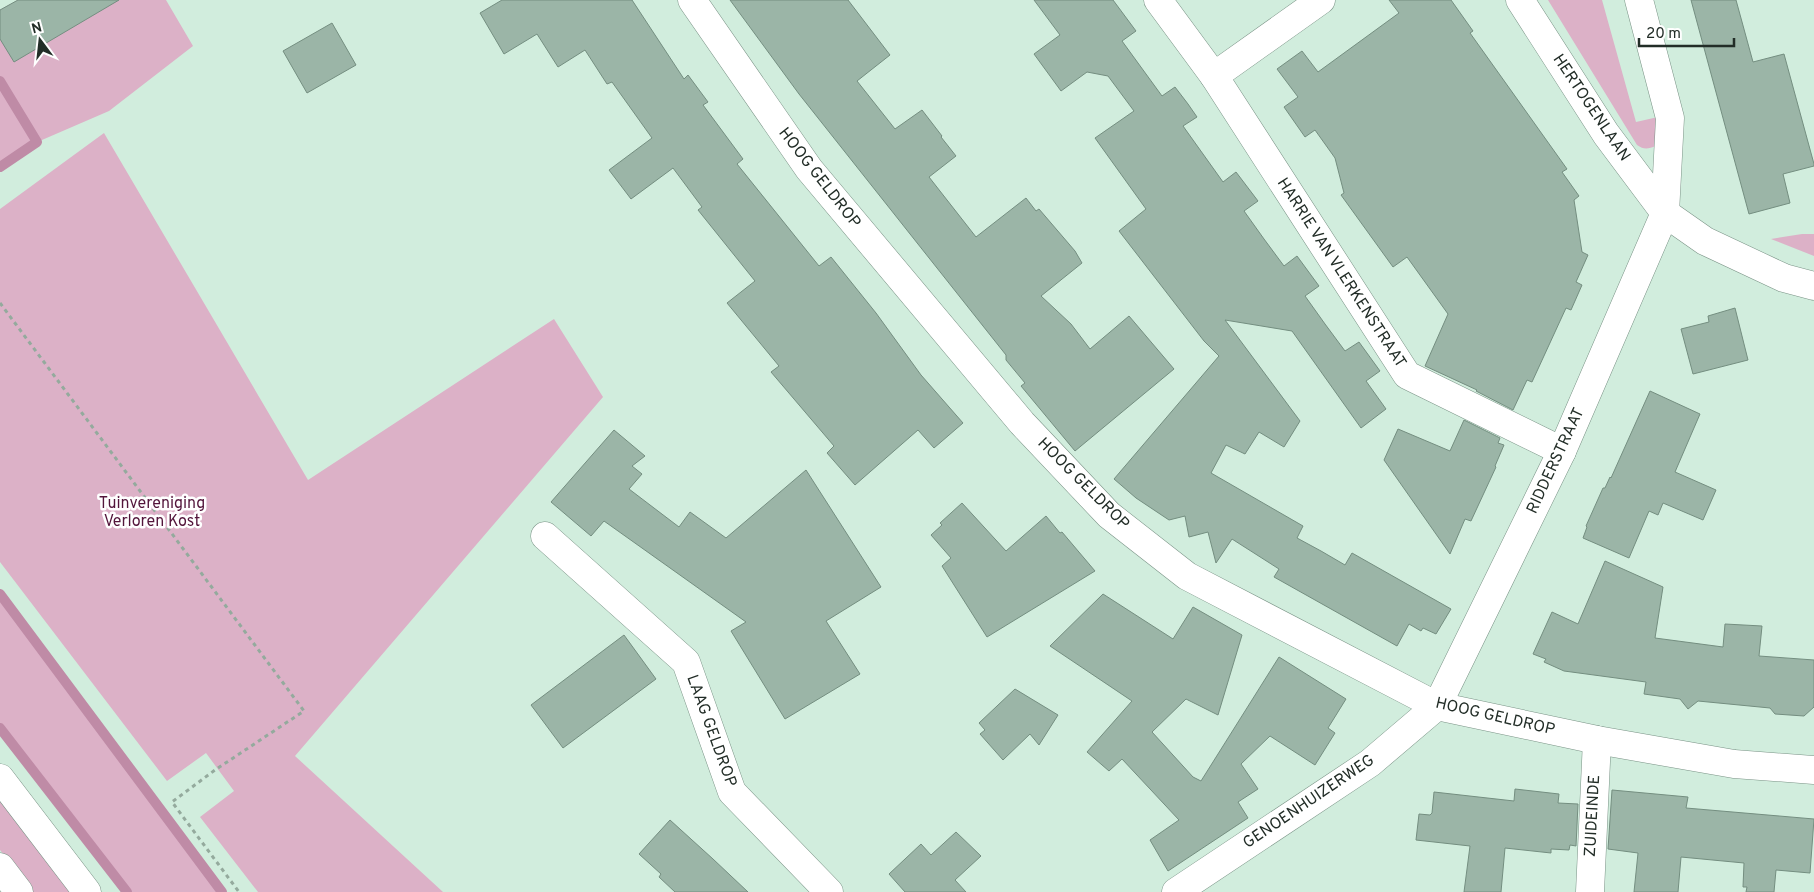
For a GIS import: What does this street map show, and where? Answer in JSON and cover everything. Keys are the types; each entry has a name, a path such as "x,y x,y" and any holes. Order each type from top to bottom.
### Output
{"street":[{"name":"HOOG GELDROP","path":"692,0 809,169 1022,423 1108,515 1187,576 1437,706 1597,740 1734,764 1814,770"},
{"name":"HARRIE VAN VLERKENSTRAAT","path":"1158,0 1214,76 1407,375 1562,451"},
{"path":"1214,76 1321,0"},
{"name":"HERTOGENLAAN","path":"1520,0 1606,134 1665,213 1705,241 1784,278 1814,286"},
{"path":"1639,0 1670,118 1665,213"},
{"name":"RIDDERSTRAAT","path":"1437,706 1562,451 1665,213"},
{"name":"LAAG GELDROP","path":"545,536 686,662 732,792 829,892"},
{"name":"GENOENHUIZERWEG","path":"1176,892 1370,763 1437,706"},
{"name":"ZUIDEINDE","path":"1590,892 1597,740"},
{"path":"0,778 87,892"},
{"path":"0,867 19,892"}],"path":[{"path":"0,304 304,710 215,770 172,802 239,892"}],"green space":[{"path":"18,0 166,0 193,46 109,111 35,143 0,167 0,10"},
{"path":"1548,0 1602,0 1636,122 1658,117 1656,146 1642,148 1637,145"},
{"name":"Tuinvereniging Verloren Kost","path":"104,133 308,480 554,319 603,397 295,756 443,892 258,892 200,817 234,791 206,753 167,781 0,562 0,209"},
{"path":"1814,234 1814,256 1771,239"},
{"path":"0,600 221,892 123,892 0,733"},
{"path":"0,795 74,892 32,892 0,850"}],"building":[{"path":"18,0 119,0 14,62 0,39 0,10"},
{"path":"502,0 632,0 684,79 688,75 708,102 703,105 743,159 737,164 819,266 831,257 876,313 921,375 963,423 934,448 918,430 855,485 827,453 834,446 771,372 779,366 727,303 755,281 698,210 702,207 673,168 631,199 609,170 652,138 612,82 607,84 585,50 558,67 537,34 504,54 480,13"},
{"path":"730,0 848,0 890,55 857,81 895,129 922,110 942,136 956,156 929,177 976,237 1026,198 1036,211 1039,209 1075,251 1082,263 1041,296 1071,324 1090,349 1129,316 1174,369 1075,451 1021,386 1025,383 1006,360 1006,355 799,94"},
{"path":"1034,0 1113,0 1136,31 1122,41 1162,96 1175,87 1188,104 1197,117 1183,126 1223,182 1236,172 1258,201 1244,211 1264,239 1284,266 1297,256 1319,286 1305,296 1325,324 1345,351 1359,342 1380,371 1366,381 1386,409 1361,428 1292,331 1225,320 1300,421 1284,447 1259,432 1245,454 1226,445 1211,473 1303,526 1297,538 1345,565 1352,553 1451,609 1436,634 1423,628 1421,631 1409,624 1397,646 1274,577 1279,569 1232,539 1216,563 1208,532 1189,537 1185,516 1169,520 1136,498 1114,479 1219,356 1204,341 1119,231 1146,209 1095,138 1134,111 1108,76 1087,72 1061,91 1034,54 1060,35"},
{"path":"1389,0 1451,0 1473,31 1470,33 1567,169 1562,172 1579,196 1574,200 1582,252 1588,255 1576,282 1582,285 1571,310 1566,308 1532,382 1527,380 1513,410 1477,390 1425,366 1448,314 1407,257 1393,267 1341,195 1344,193 1335,158 1315,130 1305,137 1284,107 1298,97 1277,69 1302,51 1318,72 1399,13"},
{"path":"1691,0 1736,0 1753,62 1784,54 1814,164 1814,166 1783,174 1790,203 1749,214"},
{"path":"332,23 356,65 307,93 283,51"},
{"path":"1735,308 1748,360 1693,374 1681,329 1709,322 1708,316"},
{"path":"1650,391 1700,414 1675,472 1716,490 1703,520 1663,503 1658,515 1649,511 1629,558 1583,538 1586,526 1603,488 1605,488 1611,478"},
{"path":"1464,420 1500,438 1498,443 1504,445 1471,521 1465,519 1450,554 1384,460 1398,429 1450,451"},
{"path":"614,430 645,456 632,466 642,474 629,489 679,527 690,512 726,538 806,470 881,587 826,621 860,674 785,719 731,631 746,622 604,521 591,536 551,502"},
{"path":"962,503 1006,551 1046,516 1095,571 987,637 942,566 951,558 931,535 942,525 940,523"},
{"path":"1605,561 1663,587 1655,638 1723,647 1725,624 1762,626 1759,656 1814,660 1814,707 1804,716 1775,714 1770,708 1698,701 1688,709 1680,699 1644,694 1646,682 1564,671 1544,662 1546,659 1533,654 1552,612 1578,624"},
{"path":"1103,594 1173,639 1193,607 1242,635 1218,715 1186,699 1152,732 1193,777 1201,781 1279,657 1346,699 1328,728 1335,733 1315,765 1270,736 1241,764 1258,789 1238,802 1248,818 1168,871 1150,840 1179,820 1122,759 1109,771 1087,752 1132,701 1050,646"},
{"path":"624,635 656,679 563,748 531,705"},
{"path":"1015,689 1058,715 1039,745 1030,734 1003,760 980,734 985,730 979,723"},
{"path":"1515,789 1559,794 1558,803 1578,804 1576,846 1570,845 1569,850 1551,849 1551,853 1505,848 1501,892 1464,892 1470,846 1416,840 1419,814 1430,815 1432,813 1434,792 1514,801"},
{"path":"1612,790 1688,797 1686,808 1814,819 1810,873 1776,870 1774,892 1746,892 1747,887 1743,887 1744,863 1681,857 1678,892 1634,892 1638,853 1608,849"},
{"path":"670,820 748,892 675,892 659,877 661,874 639,854"},
{"path":"956,832 981,856 955,880 966,892 905,892 889,874 921,844 931,855"}],"waterway":[{"path":"0,81 37,142 0,167"},
{"path":"0,594 222,892"},
{"path":"0,728 127,892"}]}
